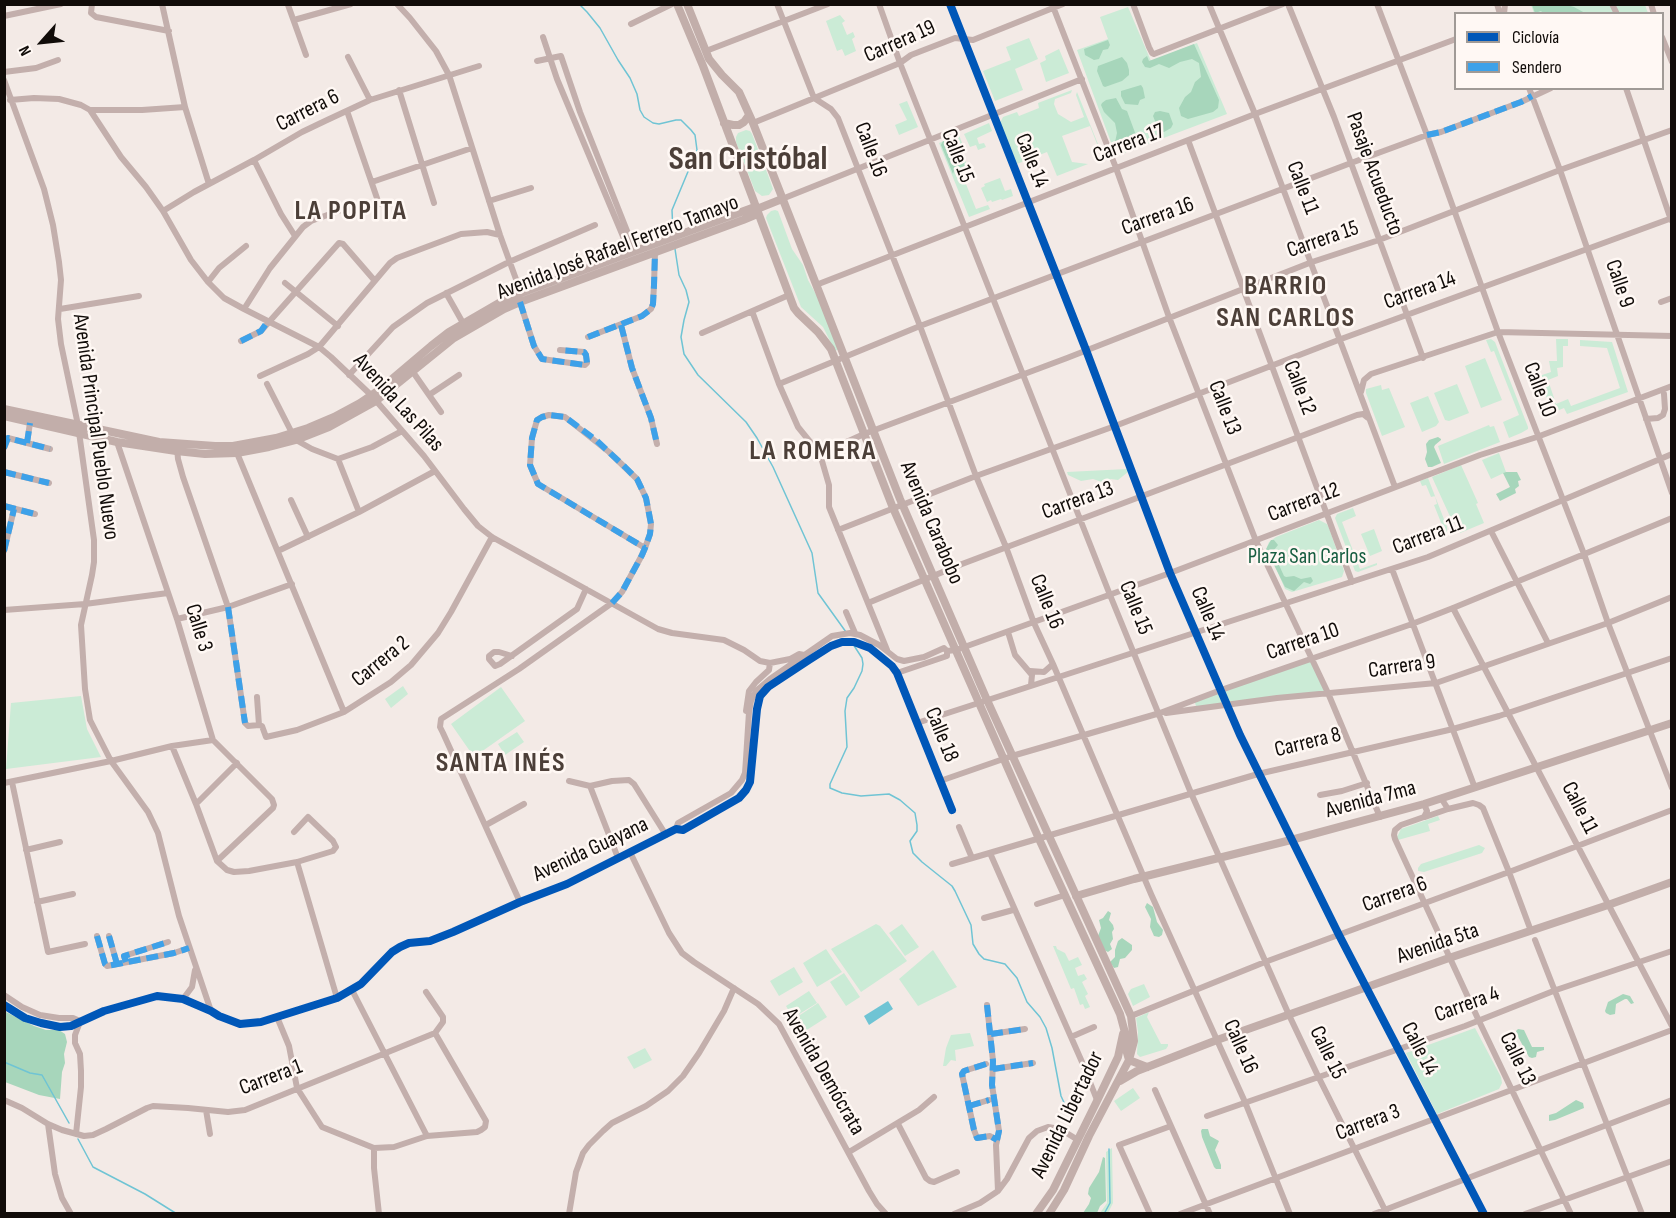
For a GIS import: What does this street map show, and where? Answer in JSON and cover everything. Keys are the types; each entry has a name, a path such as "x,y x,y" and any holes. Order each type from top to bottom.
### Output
{"street":[{"path":"4,16 61,4"},
{"path":"92,4 91,12 96,17 168,31"},
{"path":"162,4 184,107 209,184"},
{"path":"294,20 351,4"},
{"path":"397,4 436,51 449,75 521,297 534,346 542,359 585,365 587,363 584,352 560,350"},
{"path":"631,24 672,4"},
{"name":"Avenida Carabobo","path":"677,4 789,295 798,313 824,339 836,361 903,505 956,649 1049,837 1131,1016 1134,1041 1129,1060"},
{"name":"Avenida Carabobo","path":"687,4 706,51 715,67 739,92 751,119 845,358 893,508 929,577"},
{"name":"Calle 16","path":"777,4 814,98 831,109 838,118 1034,623 1245,1102 1290,1214"},
{"path":"706,51 828,4"},
{"name":"Calle 15","path":"879,4 900,63 1110,595 1191,793 1289,1015 1386,1211"},
{"name":"Calle 14","path":"950,4 1057,274 1170,573 1227,705 1291,840 1484,1214"},
{"name":"Carrera 19","path":"751,119 814,98 900,63 911,54 954,38 973,40 1053,6 1063,4"},
{"path":"1133,4 1149,47 1154,54 1283,4"},
{"name":"Calle 11","path":"1209,4 1255,114 1312,262 1395,487"},
{"name":"Pasaje Acueducto","path":"1288,4 1323,89 1423,358"},
{"name":"Calle 10","path":"1377,4 1498,332 1671,788"},
{"path":"1612,4 1616,12"},
{"path":"288,5 306,54"},
{"name":"Calle 13","path":"1053,6 1116,168 1169,317 1256,541 1328,693 1380,816"},
{"path":"543,37 556,80 633,252"},
{"name":"Carrera 17","path":"816,285 1255,114 1454,39"},
{"path":"1664,42 1671,62"},
{"path":"537,61 561,56 633,252"},
{"path":"348,57 370,100"},
{"path":"4,72 29,70 58,60"},
{"name":"Carrera 6","path":"163,211 302,132 370,100 478,66"},
{"path":"556,80 568,76"},
{"name":"Avenida Principal Pueblo Nuevo","path":"4,80 44,189 53,225 61,280 58,320 61,344 78,430 94,540 94,562 81,630 85,689 90,720 111,761 148,812 158,833 189,948 211,1011"},
{"path":"757,209 1082,80"},
{"path":"399,90 434,203"},
{"name":"Calle 9","path":"1530,90 1588,249 1671,493"},
{"name":"Carrera 16","path":"779,384 993,298 1283,188 1521,102 1546,90"},
{"path":"1627,90 1671,219"},
{"path":"8,96 59,99 90,110 184,107"},
{"name":"Avenida Las Pilas","path":"90,110 116,151 163,211 191,260 208,282 224,298 319,347 374,398 472,519 492,537 658,629 724,640 760,661 770,663"},
{"path":"347,111 379,204"},
{"path":"724,123 739,125 751,119"},
{"path":"729,136 751,119"},
{"name":"Carrera 15","path":"820,454 868,433 1312,262 1379,240 1671,130"},
{"name":"Calle 12","path":"1188,140 1352,582"},
{"path":"372,182 472,148"},
{"path":"254,160 281,214 295,236"},
{"path":"489,201 531,188"},
{"name":"Avenida José Rafael Ferrero Tamayo","path":"4,416 30,423 159,442 205,454 237,453 269,447 374,398 413,372 454,338 521,297 633,252 752,208 757,209 755,215 655,253 521,297 489,308 431,346 374,398"},
{"path":"244,309 270,268 303,226 341,210"},
{"name":"Carrera 14","path":"1053,449 1341,339 1671,219"},
{"path":"743,220 752,222 765,230"},
{"path":"349,375 393,327 427,303 509,262 595,225"},
{"path":"260,376 319,347 390,263 397,258 461,234 486,232 500,235"},
{"path":"241,341 261,331 339,243 343,244 375,281"},
{"path":"208,282 219,268 246,246"},
{"path":"588,337 642,316 651,309 655,253"},
{"path":"285,282 338,326"},
{"path":"446,293 463,323"},
{"path":"702,333 789,295"},
{"path":"60,309 140,296"},
{"path":"1660,302 1671,298"},
{"path":"752,311 779,384 798,427 820,454 829,485 829,507 888,654"},
{"path":"621,325 632,368 651,418 657,444"},
{"path":"1361,394 1362,383 1367,376 1498,332 1671,336"},
{"path":"413,372 441,412"},
{"path":"429,395 459,375"},
{"path":"267,384 294,437 304,446 338,459 372,447 402,431"},
{"name":"Carrera 12","path":"897,673 947,656 956,649 1170,573 1480,455 1538,436 1671,386"},
{"path":"1646,419 1663,415 1664,394"},
{"name":"Avenida José Rafael Ferrero Tamayo","path":"4,409 117,442 177,447 233,446 294,437"},
{"name":"Carrera 13","path":"868,603 1006,547 1357,415 1363,414 1368,417"},
{"path":"520,902 440,727 441,719 519,669 612,603 622,592 645,548 651,524 646,498 637,479 596,441 565,417 549,415 537,420 532,438 531,465 538,484 645,548"},
{"path":"27,442 30,423"},
{"path":"4,448 8,438 50,448"},
{"name":"Calle 3","path":"117,442 177,619 213,740 272,799 274,805 217,861"},
{"path":"177,447 183,477 228,607"},
{"path":"838,530 976,476 1053,449"},
{"path":"237,453 344,712"},
{"name":"Carrera 11","path":"917,723 1392,569 1491,531 1671,454"},
{"path":"338,459 359,512"},
{"path":"278,551 359,512 435,471"},
{"path":"4,472 49,483"},
{"path":"291,500 308,537"},
{"path":"4,506 35,514"},
{"path":"4,551 14,509"},
{"name":"Carrera 10","path":"940,781 1008,757 1160,713 1412,624 1671,518"},
{"path":"1491,531 1548,643"},
{"name":"Carrera 2","path":"228,607 245,723 248,726 259,724 264,728 266,737 272,737 322,722 344,712 391,682 411,665 452,612 492,537"},
{"path":"1392,569 1474,788"},
{"path":"177,619 228,607 292,584"},
{"path":"512,656 577,609 586,589"},
{"path":"4,610 85,604 168,593"},
{"name":"Carrera 9","path":"1160,713 1436,683 1608,623 1671,597"},
{"name":"Calle 11","path":"1454,608 1671,1028"},
{"path":"846,612 853,633 870,639 888,654"},
{"path":"1008,632 1015,655 1030,671 1031,685"},
{"name":"Avenida Guayana","path":"4,1005 25,1018 60,1027 71,1026 104,1011 158,996 183,999 240,1024 261,1022 337,998 352,990 400,947 453,932 567,884 676,829 683,830 739,798 746,790 751,774 756,709 760,696 832,636 853,633"},
{"name":"Avenida Guayana","path":"676,829 678,823 731,793 742,780 745,773 751,701 756,691 770,679 807,657 835,644 854,642 870,648 897,673"},
{"name":"Carrera 12","path":"888,654 904,661 924,657 944,648 956,649"},
{"path":"749,718 746,711 749,691 769,670 770,663 790,659 799,654 807,657"},
{"name":"Carrera 8","path":"952,864 1258,774 1453,729 1508,713 1671,658"},
{"path":"1030,671 1044,672 1053,664"},
{"name":"Calle 18","path":"897,673 952,810"},
{"path":"257,697 259,724"},
{"name":"Avenida 7ma","path":"1076,896 1144,876 1425,804 1671,723"},
{"path":"4,783 172,746 213,740"},
{"path":"172,746 217,861 227,870 234,873 297,862 333,851 336,847 333,841 308,817 294,832"},
{"name":"Avenida Carabobo","path":"1008,757 1039,839 1115,1002 1127,1040 1129,1060"},
{"path":"196,804 237,763"},
{"path":"569,782 590,786 629,780 634,784 666,835"},
{"path":"12,782 48,952 85,944"},
{"path":"1320,795 1367,783"},
{"path":"590,786 618,858"},
{"path":"1441,798 1448,809"},
{"path":"486,825 524,804"},
{"path":"1424,817 1427,812 1425,804"},
{"path":"1424,817 1473,804 1482,808 1532,930"},
{"name":"Carrera 6","path":"1131,1016 1265,962 1671,810"},
{"name":"Calle 13","path":"1424,817 1401,825 1395,830 1394,835 1449,958 1571,1214"},
{"path":"959,827 972,858"},
{"path":"26,850 60,842"},
{"name":"Avenida Demócrata","path":"630,852 669,933 682,953 766,1010 779,1024 869,1191 886,1214"},
{"path":"990,853 1097,1101"},
{"path":"297,862 337,998"},
{"name":"Avenida 5ta","path":"1117,1082 1147,1067 1217,1040 1671,882"},
{"path":"37,902 73,894"},
{"path":"1037,904 1065,895"},
{"path":"1070,906 1076,896"},
{"path":"984,918 1013,910"},
{"path":"97,936 106,965 174,953 189,948"},
{"path":"109,936 117,964"},
{"path":"1535,940 1642,1214"},
{"path":"126,962 124,956 168,942"},
{"name":"Carrera 4","path":"1207,1116 1671,951"},
{"path":"183,999 192,987 196,968"},
{"path":"569,1214 576,1172 583,1153 612,1124 646,1106 668,1091 683,1076 724,1011 734,988"},
{"path":"352,990 427,1136"},
{"path":"277,1017 289,1046 297,1088 322,1127 374,1148 394,1147 427,1136 477,1132 485,1126 486,1120 435,1033 443,1022 443,1017 426,992"},
{"path":"4,995 32,1012 48,1017 74,1018 80,1021 75,1035 75,1043 80,1054 81,1088 76,1134"},
{"path":"987,1005 991,1034 993,1090 999,1131 996,1146 998,1191"},
{"path":"1071,1037 1094,1027"},
{"name":"Avenida Libertador","path":"1036,1214 1053,1190 1118,1057 1124,1028"},
{"name":"Carrera 3","path":"1180,1214 1671,1028"},
{"path":"991,1034 1025,1029"},
{"name":"Carrera 1","path":"4,1100 48,1124 84,1136 99,1133 153,1106 228,1112 245,1110 435,1033"},
{"path":"1129,1060 1147,1067"},
{"name":"Avenida Libertador","path":"1049,1214 1064,1190 1129,1060"},
{"path":"993,1069 1033,1063"},
{"path":"986,1064 964,1071 962,1074 977,1138 990,1136 997,1140"},
{"path":"1155,1090 1210,1214"},
{"path":"849,1152 920,1110 934,1097"},
{"path":"969,1106 989,1100"},
{"path":"1374,1214 1671,1100"},
{"path":"206,1110 210,1134"},
{"path":"48,1124 55,1174 62,1198 71,1214"},
{"path":"898,1124 926,1178 934,1182 957,1172"},
{"path":"1150,1214 1119,1145 1171,1126"},
{"path":"954,1214 980,1203 998,1191 1029,1138 1037,1131 1048,1127 1060,1129 1078,1140"},
{"path":"374,1148 379,1214"},
{"path":"1525,1214 1671,1161"}],"green space":[{"path":"1531,5 1645,5 1648,12 1541,12 1534,12"},
{"path":"1532,5 1567,5 1583,12 1541,11 1535,12"},
{"path":"1128,7 1151,61 1197,43 1227,114 1116,156 1077,50 1108,39 1100,17"},
{"path":"840,15 845,21 842,23 847,35 853,32 855,37 852,39 856,51 845,56 842,49 837,51 826,21"},
{"path":"1029,38 1038,59 1015,69 1023,90 995,101 983,71 1011,60 1006,47"},
{"path":"1108,40 1110,45 1108,49 1103,50 1099,59 1094,60 1085,55 1084,49"},
{"path":"1194,44 1219,100 1218,108 1213,112 1188,119 1181,116 1179,108 1191,92 1195,82 1201,77 1199,63 1192,59 1169,68 1159,64 1150,68 1145,67 1142,62 1147,56 1149,61"},
{"path":"1059,49 1069,73 1046,82 1040,63 1046,60 1045,56"},
{"path":"1122,57 1127,63 1129,75 1122,81 1103,86 1097,71 1098,66"},
{"path":"1141,85 1145,98 1140,100 1138,105 1125,104 1121,91"},
{"path":"1072,90 1071,93 1055,99 1054,104 1058,114 1071,122 1084,117 1077,92 1104,159 1090,126 1062,136 1072,162 1088,164 1057,176 1047,152 1017,164 1000,123 1003,117 1017,112 1019,116 1039,108 1038,103"},
{"path":"1116,98 1122,109 1127,111 1137,138 1135,143 1119,148 1115,142 1117,133 1115,123 1104,112 1101,105 1106,100"},
{"path":"907,101 918,127 899,135 895,125 907,120 899,104"},
{"path":"1155,112 1169,113 1173,124 1164,132 1159,131 1153,116"},
{"path":"989,123 992,131 977,138 979,144 984,143 986,147 978,150 976,145 970,147 964,134"},
{"path":"746,130 752,134 773,189 769,195 762,196 755,191 736,142 738,133"},
{"path":"959,135 964,148 961,150 971,175 964,179 976,209 988,205 990,209 969,217 939,143"},
{"path":"955,136 959,140 958,145 965,166 960,171 954,171 953,174 941,145 943,141"},
{"path":"1000,178 1005,191 1011,189 1013,196 987,202 981,188 985,186 984,184"},
{"path":"771,211 778,211 792,249 803,265 818,298 839,349 835,351 823,327 801,307 766,218"},
{"path":"1491,339 1495,342 1528,427 1509,438 1503,422 1519,415 1494,351 1491,352 1486,340"},
{"path":"1556,339 1568,339 1568,346 1563,346 1563,367 1557,368 1558,376 1548,380 1556,404 1568,399 1571,406 1620,388 1607,348 1580,346 1580,340 1612,342 1628,392 1567,414 1564,408 1552,413 1539,376 1551,372 1549,361 1557,361"},
{"path":"1485,358 1502,400 1481,408 1465,366"},
{"path":"1457,384 1469,413 1449,421 1445,420 1434,393"},
{"path":"1381,385 1382,390 1389,388 1405,427 1382,436 1366,393 1366,389"},
{"path":"1428,396 1439,422 1436,426 1422,432 1410,403"},
{"path":"1489,425 1494,426 1500,442 1444,464 1438,446"},
{"path":"1438,437 1441,440 1434,447 1441,463 1428,467 1425,459 1426,444 1429,440"},
{"path":"1499,453 1506,472 1491,479 1482,460"},
{"path":"1461,465 1484,523 1460,533 1432,477"},
{"path":"1127,469 1128,472 1118,480 1111,479 1105,483 1093,479 1081,481 1068,475 1067,472"},
{"path":"1517,472 1521,480 1518,481 1519,486 1515,489 1516,493 1500,501 1496,494 1510,487 1503,473"},
{"path":"1428,478 1435,496 1431,497 1426,485 1422,486 1420,481"},
{"path":"1435,496 1447,527 1446,535 1434,505 1437,504"},
{"path":"1353,508 1356,516 1342,522 1360,569 1377,563 1377,565 1358,572 1355,571 1335,518 1337,514"},
{"name":"Plaza San Carlos","path":"1319,520 1327,524 1329,528 1344,571 1342,577 1292,592 1285,589 1267,547 1269,542"},
{"path":"1374,529 1382,551 1370,556 1361,534"},
{"path":"1271,540 1278,545 1274,554 1284,576 1301,579 1311,577 1313,581 1310,584 1304,582 1294,591 1285,587 1266,549"},
{"path":"1312,658 1328,693 1197,709 1194,700"},
{"path":"403,686 408,694 391,708 385,699"},
{"path":"501,687 525,721 474,757 451,724"},
{"path":"81,696 87,729 101,757 6,769 11,703"},
{"path":"517,732 524,742 505,755 498,744"},
{"path":"1438,816 1440,820 1428,824 1430,831 1398,840 1401,829"},
{"path":"1479,845 1485,848 1482,853 1424,872 1418,871 1421,864"},
{"path":"1147,903 1153,907 1157,922 1163,930 1159,937 1154,936 1150,927 1151,919 1145,907"},
{"path":"1108,911 1111,913 1109,920 1114,929 1110,944 1112,949 1108,952 1104,950 1098,936 1101,928 1099,920"},
{"path":"876,924 907,961 861,992 831,949"},
{"path":"902,924 919,947 905,956 889,933"},
{"path":"1122,938 1132,945 1132,950 1125,958 1120,959 1118,967 1114,968 1110,962 1115,957 1118,941"},
{"path":"1053,946 1065,953 1069,961 1078,957 1082,965 1075,968 1078,976 1084,974 1087,979 1082,982 1088,994 1085,996 1090,1007 1085,1009 1083,1004 1080,1005"},
{"path":"826,949 842,972 817,987 803,963"},
{"path":"933,950 957,987 918,1006 899,979"},
{"path":"794,967 803,982 779,996 770,981"},
{"path":"844,973 860,997 846,1006 830,982"},
{"path":"1144,984 1150,997 1133,1006 1128,994 1131,989"},
{"path":"809,991 817,1003 793,1018 786,1006"},
{"path":"1623,994 1630,996 1634,1003 1631,1004 1625,999 1616,1004 1615,1014 1606,1013 1608,1002"},
{"path":"818,1003 827,1017 802,1033 794,1019"},
{"path":"4,1011 34,1026 46,1030 59,1030 65,1034 67,1042 60,1099 39,1095 5,1082"},
{"path":"1149,1012 1147,1017 1161,1044 1168,1044 1168,1046 1166,1049 1140,1057 1137,1054 1136,1018"},
{"path":"1475,1028 1502,1083 1499,1089 1437,1114 1406,1053"},
{"path":"1518,1029 1524,1030 1532,1047 1544,1047 1544,1050 1537,1052 1536,1057 1529,1057 1516,1033"},
{"path":"970,1033 974,1046 955,1050 956,1061 951,1060 943,1066 951,1035"},
{"path":"645,1048 652,1060 634,1069 627,1057"},
{"path":"1133,1088 1140,1098 1121,1111 1114,1101"},
{"path":"1576,1100 1583,1103 1584,1108 1549,1121 1549,1115"},
{"path":"1202,1129 1208,1129 1210,1136 1219,1141 1215,1150 1221,1169 1214,1167 1202,1137"},
{"path":"1112,1148 1113,1203 1108,1213 1100,1213 1107,1203 1106,1152"},
{"path":"1103,1157 1105,1158 1106,1201 1097,1213 1083,1213 1091,1198 1088,1194 1089,1188 1099,1172"}],"water":[{"path":"888,1001 893,1009 869,1025 864,1016"}],"waterway":[{"path":"579,4 600,28 630,78 644,117 659,124 681,120 695,135 697,150 672,210 673,233"},
{"path":"675,249 679,275 689,302 681,337 684,354 698,375 746,422 757,438 773,467 812,553 818,593 846,632"},
{"path":"853,644 862,658 862,671 847,698 845,711 847,747 830,788 842,793 861,796 889,794 915,813 917,831 910,841 913,853 952,886 971,925 973,944 979,954 984,959 1005,964 1017,978 1027,1002 1046,1028 1061,1096 1067,1109"},
{"path":"4,1062 30,1073 42,1075 69,1123"},
{"path":"78,1139 93,1167 145,1194 177,1214"},
{"path":"1104,1214 1110,1203 1109,1149"}],"marked path":[{"path":"1427,135 1441,132 1532,96"},
{"path":"588,337 642,316 651,309 655,253"},
{"path":"520,302 534,346 542,359 585,365 587,363 584,352 560,350"},
{"path":"241,341 261,331 268,321"},
{"path":"621,325 632,368 651,418 657,444"},
{"path":"612,603 622,592 642,555 645,548 650,534 651,524 646,498 637,479 596,440 565,417 549,415 537,420 532,438 530,465 538,484 645,548"},
{"path":"27,443 30,423"},
{"path":"4,448 8,438 50,449"},
{"path":"4,472 49,483"},
{"path":"4,506 35,514"},
{"path":"4,551 14,509"},
{"path":"228,607 245,723"},
{"path":"97,936 107,966 189,948"},
{"path":"109,936 117,964"},
{"path":"126,962 124,956 168,942"},
{"path":"987,1005 993,1061 992,1085 999,1131 997,1140"},
{"path":"991,1034 1025,1029"},
{"path":"993,1069 1033,1063"},
{"path":"986,1064 964,1071 962,1074 977,1138 990,1136 997,1140"},
{"path":"969,1106 989,1100"}],"cycle path":[{"path":"950,4 1086,350 1170,573 1240,735 1339,935 1484,1214"},
{"path":"4,1005 25,1018 60,1027 71,1026 104,1011 157,996 183,999 240,1024 261,1022 337,998 361,984 392,952 400,947 409,943 430,941 567,884 676,829 683,830 739,798 750,782 760,696 768,687 831,646 842,642 854,642 870,648 897,673 952,810"}],"district":[{"name":"San Cristóbal","path":"748,160"},
{"name":"LA POPITA","path":"351,212"},
{"name":"BARRIO SAN CARLOS","path":"1286,303"},
{"name":"LA ROMERA","path":"813,452"},
{"name":"SANTA INÉS","path":"501,764"}]}
